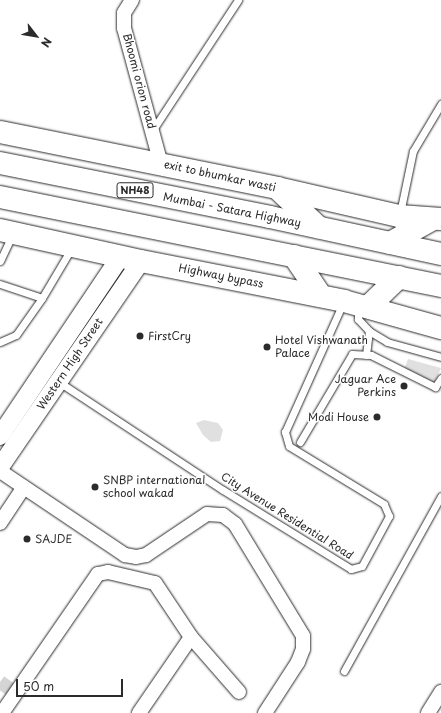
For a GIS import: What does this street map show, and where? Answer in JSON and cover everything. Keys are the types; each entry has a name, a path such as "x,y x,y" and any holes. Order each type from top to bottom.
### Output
{"main road":[{"name":"exit to bhumkar wasti","path":"0,132 277,188 399,216 437,219"},
{"name":"Mumbai - Satara Highway","path":"0,163 318,227 441,254"},
{"path":"277,188 318,227"},
{"path":"0,197 441,286"},
{"path":"390,243 437,219"},
{"name":"Highway bypass","path":"7,232 321,296 357,304 441,328"},
{"path":"294,256 321,296"},
{"path":"357,304 399,277"}],"street":[{"name":"Bhoomi orion road","path":"132,0 124,13 124,28 161,164"},
{"name":"Western High Street","path":"0,436 43,371 131,258"},
{"name":"Western High Street","path":"0,467 58,381 131,258"},
{"path":"43,371 58,381"},
{"path":"0,471 125,555 136,557 146,555 207,514 223,515 235,524 303,636 303,649 298,662 265,713"},
{"path":"0,523 24,487"},
{"path":"2,713 98,574 108,572 155,583 191,637 239,692"},
{"path":"139,713 191,637"},
{"path":"428,713 441,692"}],"lane":[{"path":"152,131 238,0"},
{"path":"399,216 413,151 441,104"},
{"path":"0,260 7,232"},
{"path":"0,342 16,335 42,298 74,245"},
{"path":"0,284 42,298"},
{"path":"357,304 358,319 369,332 387,342 441,357"},
{"name":"City Avenue Residential Road","path":"58,381 222,490 351,569 362,566 389,516 384,504 289,446 286,432 357,304"},
{"path":"366,355 369,332"},
{"path":"300,442 352,354 371,356 435,387 441,378"},
{"path":"344,671 441,496"}],"shaded area":[{"path":"408,359 441,368 434,385 404,370"},
{"path":"204,420 218,423 223,430 220,441 211,442 203,435 196,423"}],"tunnel":[{"path":"0,682 16,693"}],"place":[{"name":"FirstCry","path":"140,336"},
{"name":"Hotel Vishwanath Palace","path":"267,347"},
{"name":"Jaguar Ace Perkins","path":"404,386"},
{"name":"Modi House","path":"377,417"},
{"name":"SNBP international school wakad","path":"95,487"},
{"name":"SAJDE","path":"27,539"}]}
